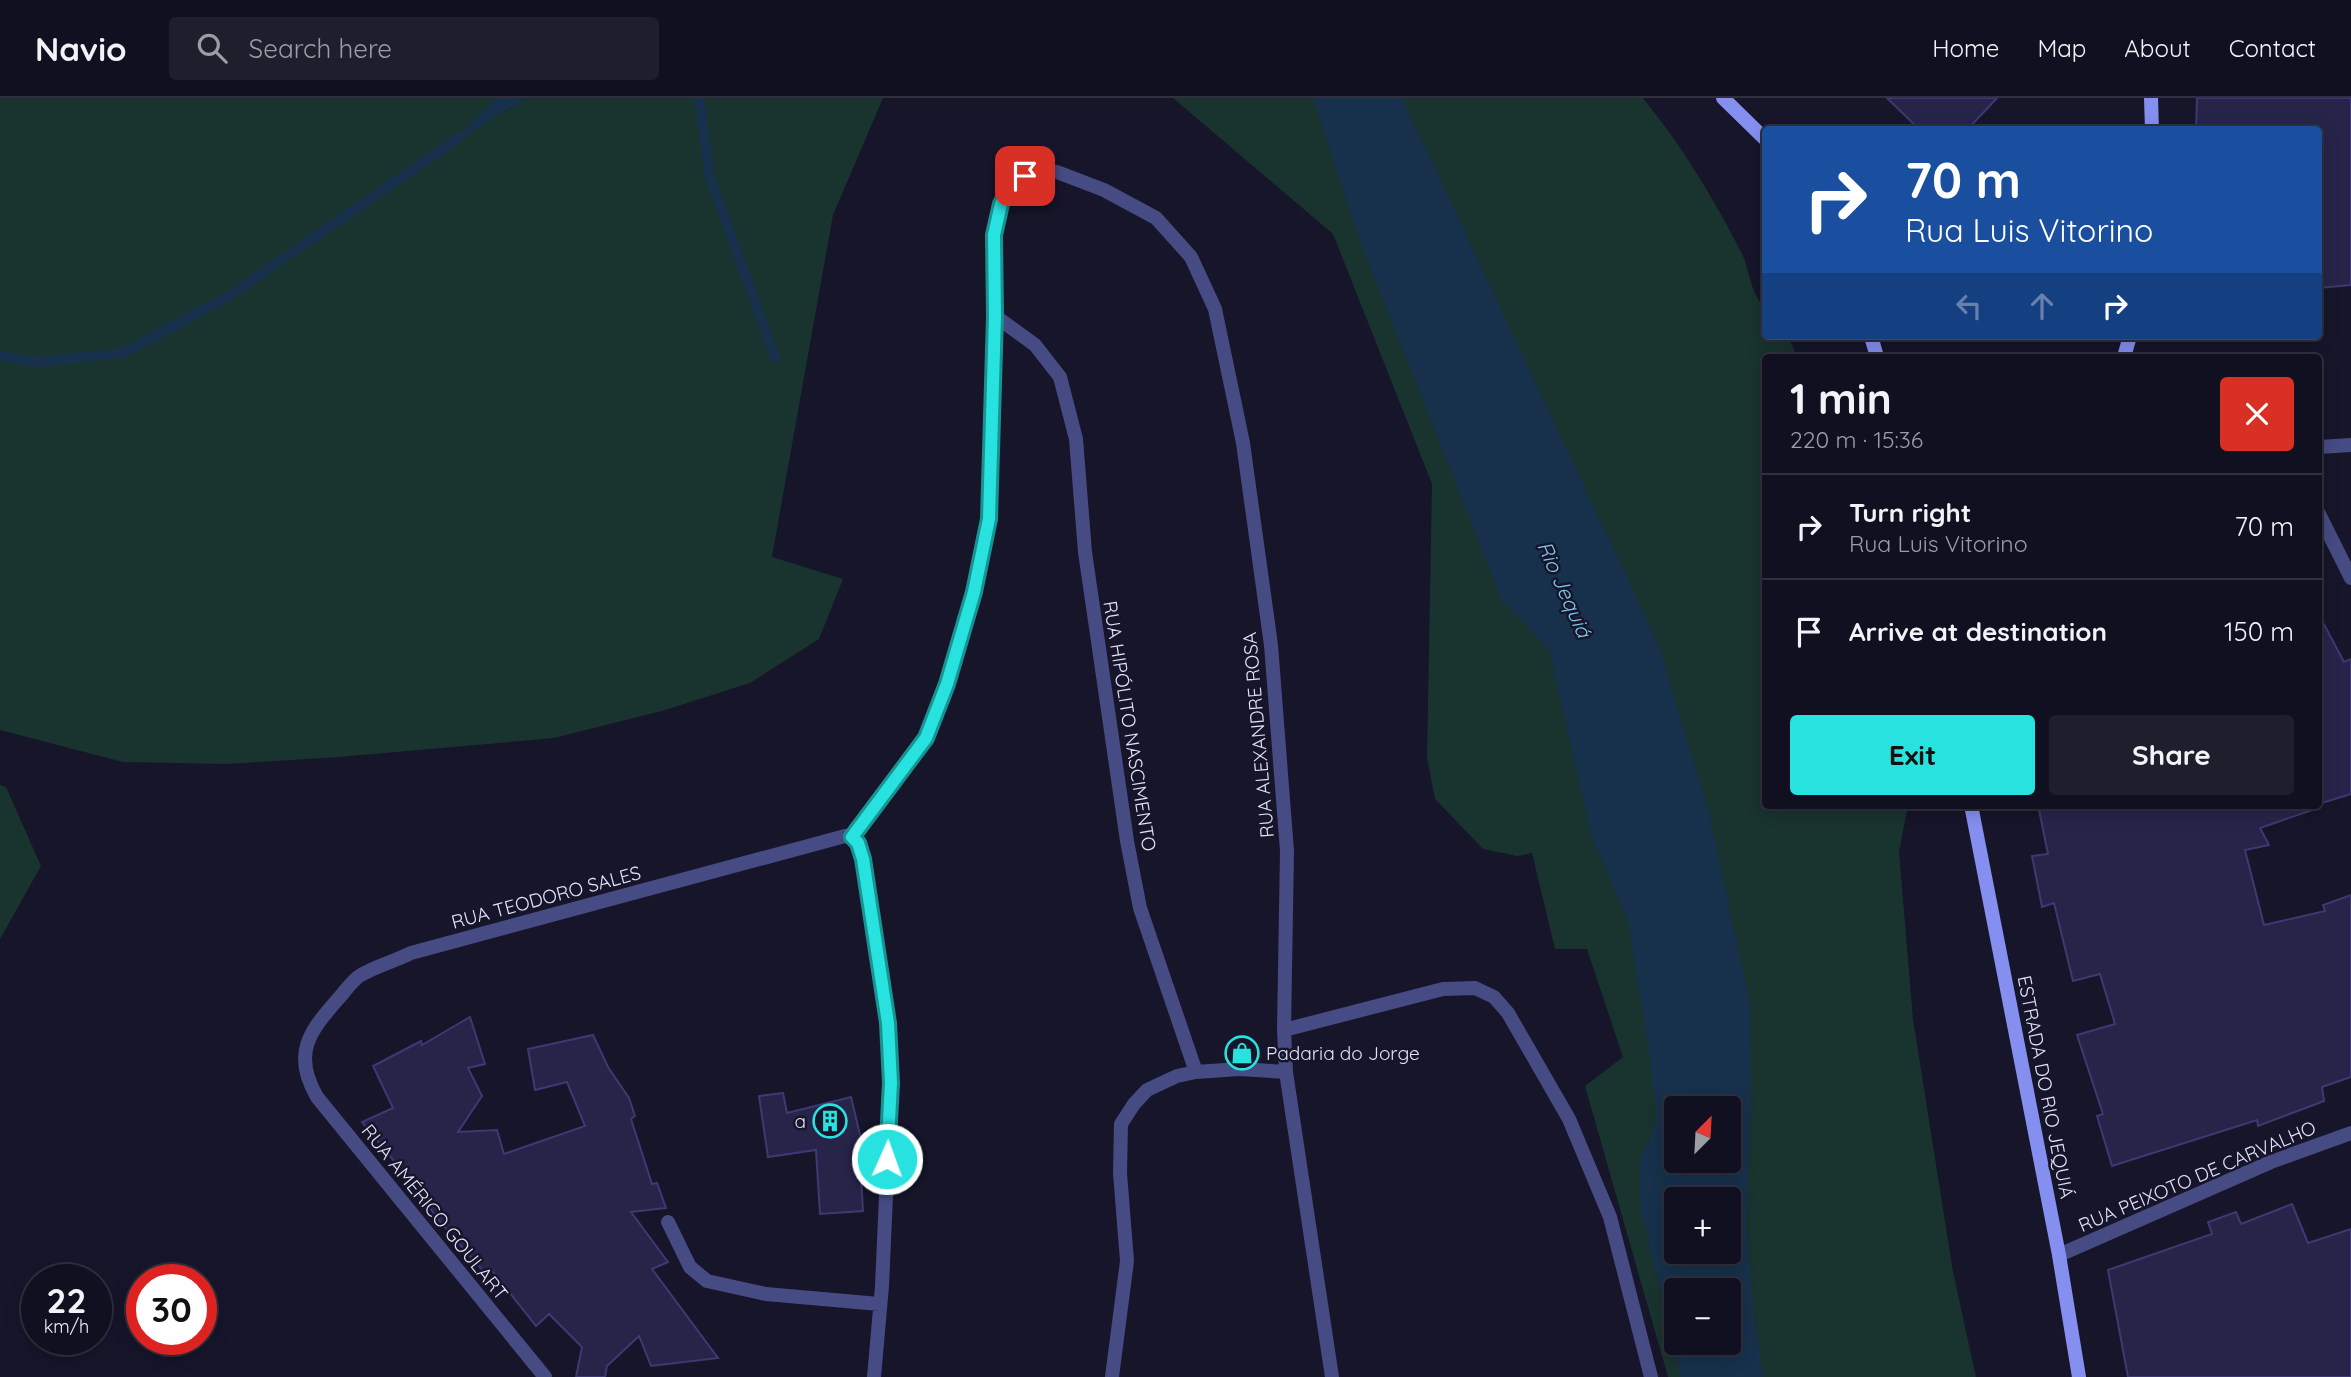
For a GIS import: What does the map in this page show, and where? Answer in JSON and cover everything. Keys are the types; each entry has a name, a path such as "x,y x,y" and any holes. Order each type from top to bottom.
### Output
{"main road":[{"path":"1723,98 1762,136"},
{"path":"2151,98 2152,126"},
{"name":"ESTRADA DO RIO JEQUIÁ","path":"1972,809 2059,1255 2079,1377"}],"street":[{"name":"RUA ALEXANDRE ROSA","path":"995,316 994,235 1001,204 1010,186 1038,169 1057,172 1104,190 1156,218 1191,257 1216,309 1243,443 1271,645 1287,851 1284,1030 1286,1072 1332,1377"},
{"path":"874,1377 882,1286 891,1083 888,1023 863,859 858,843 852,837 926,738 947,684 974,592 989,519 995,316"},
{"name":"RUA HIPÓLITO NASCIMENTO","path":"995,316 1035,345 1060,377 1076,439 1085,552 1127,841 1140,908 1196,1072"},
{"path":"2322,447 2351,445"},
{"path":"2322,520 2351,578"},
{"name":"RUA TEODORO SALES","path":"306,1067 307,1041 313,1027 358,976 411,953 845,836 852,837"},
{"path":"1284,1030 1443,989 1475,988 1494,997 1508,1013 1569,1119 1610,1217 1651,1377"},
{"name":"RUA AMÉRICO GOULART","path":"306,1067 307,1080 317,1097 545,1377"},
{"path":"1112,1377 1127,1261 1120,1173 1121,1124 1147,1090 1177,1076 1239,1069 1286,1072"},
{"name":"RUA PEIXOTO DE CARVALHO","path":"2059,1255 2271,1162 2351,1133"},
{"path":"668,1222 690,1267 707,1281 766,1294 879,1304"}],"green space":[{"path":"0,98 496,98 455,142 526,98 883,98 833,215 772,557 843,579 819,639 750,683 662,711 554,738 226,764 123,762 0,730"},
{"path":"1173,98 1327,98 1562,643 1641,916 1664,1196 1664,1264 1670,1264 1671,1278 1664,1278 1664,1355 1683,1355 1696,1377 1668,1377 1585,1086 1623,1057 1587,949 1555,949 1532,853 1517,856 1483,849 1435,799 1427,758 1432,484 1333,234"},
{"path":"1382,98 1643,98 1696,172 1741,252 1753,288 1762,305 1762,340 1790,340 1796,354 1762,354 1762,809 1907,809 1899,852 1913,1019 1953,1272 1976,1377 1745,1377 1741,1343 1741,1278 1733,1278 1732,1264 1741,1264 1741,1187 1730,1187 1731,1173 1741,1173 1741,1096 1733,1096"},
{"path":"0,785 6,787 41,866 0,939"}],"water":[{"path":"496,98 526,98 451,145"},
{"name":"Rio Jequiá","path":"1313,98 1402,98 1658,644 1708,809 1750,1005 1751,1097 1746,1229 1763,1377 1681,1377 1676,1355 1741,1355 1741,1278 1664,1278 1664,1306 1640,1206 1640,1160 1657,1120 1628,920 1592,838 1549,649 1502,600 1360,241"}],"building":[{"path":"1887,98 1997,98 1971,126 1916,126"},
{"path":"2197,98 2351,98 2351,285 2322,288 2322,126 2196,126"},
{"path":"2322,621 2344,662 2351,659 2351,794 2322,803"},
{"path":"2039,809 2315,809 2260,828 2269,845 2245,850 2264,925 2325,911 2323,905 2351,895 2351,1077 2322,1087 2324,1101 2258,1126 2257,1120 2112,1166 2097,1116 2103,1114 2077,1035 2115,1024 2100,974 2073,981 2054,903 2042,907 2032,856 2048,854"},
{"path":"470,1017 485,1064 468,1068 482,1096 458,1132 497,1130 504,1154 585,1126 567,1082 535,1090 528,1049 593,1035 608,1067 629,1098 635,1116 631,1119 652,1184 657,1183 666,1208 631,1212 668,1262 652,1269 718,1358 651,1366 639,1336 607,1366 605,1377 576,1377 582,1347 549,1314 536,1326 490,1268 484,1272 442,1224 362,1122 393,1108 373,1066 421,1041 422,1045"},
{"path":"783,1093 787,1113 851,1097 862,1143 859,1144 863,1211 820,1214 816,1150 768,1157 759,1096"},
{"path":"2292,1204 2308,1243 2351,1229 2351,1377 2128,1377 2108,1270 2212,1234 2208,1222 2236,1212 2241,1224"}],"waterway":[{"path":"699,98 710,177 775,358"},
{"path":"0,356 36,362 123,353 229,296 460,137"}],"place":[{"name":"Padaria do Jorge","path":"1242,1053"},
{"name":"a","path":"830,1121"}],"route":[{"path":"887,1159 891,1083 888,1023 863,859 858,843 852,837 926,738 947,684 974,592 989,519 995,316 994,235 1001,204 1010,186 1025,176"}]}
